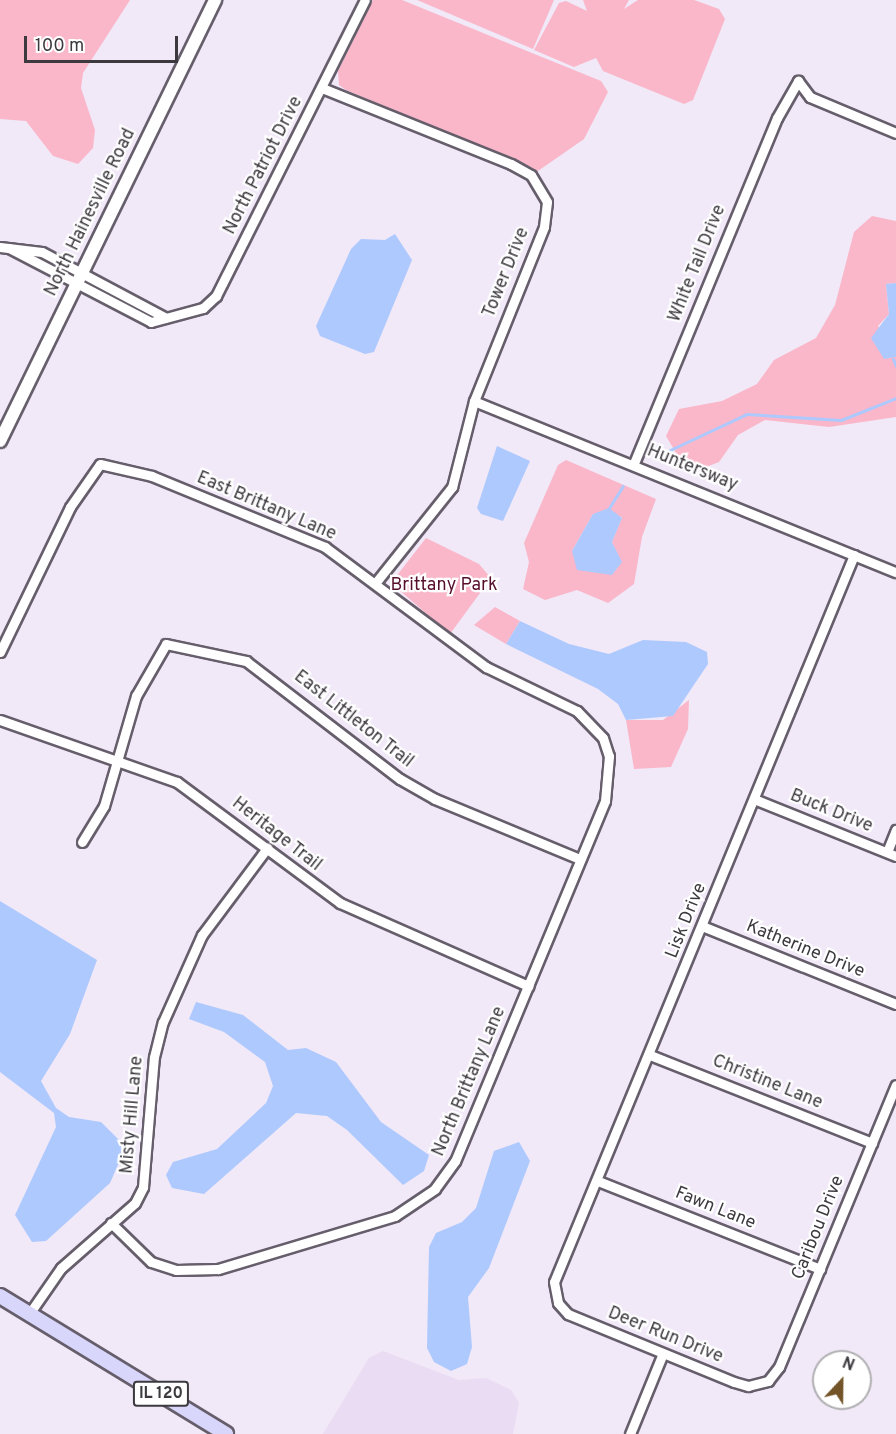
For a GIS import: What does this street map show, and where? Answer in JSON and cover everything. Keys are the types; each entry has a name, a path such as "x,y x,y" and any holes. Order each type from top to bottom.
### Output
{"main road":[{"name":"North Hainesville Road","path":"0,441 215,0"},
{"name":"IL 120","path":"0,1296 226,1434"}],"street":[{"name":"North Patriot Drive","path":"4,248 77,283 135,317 151,322 189,315 216,296 365,0"},
{"name":"White Tail Drive","path":"634,463 777,118 798,81 810,97 896,132"},
{"name":"Tower Drive","path":"322,88 500,159 531,175 542,188 548,214 474,401 452,487 377,581"},
{"path":"4,248 31,248 83,270 166,318"},
{"name":"Huntersway","path":"474,401 634,463 896,572"},
{"name":"East Brittany Lane","path":"0,652 70,507 100,464 152,476 325,547 377,581 478,662 577,711 590,722 607,750"},
{"name":"Lisk Drive","path":"556,1299 554,1282 598,1181 854,555"},
{"name":"East Littleton Trail","path":"117,762 134,704 166,644 228,654 266,674 409,784 580,860"},
{"name":"Heritage Trail","path":"0,720 196,793 340,903 528,986"},
{"name":"North Brittany Lane","path":"111,1223 151,1262 193,1270 241,1265 409,1209 435,1189 455,1161 610,784 607,750"},
{"path":"82,842 104,806 117,762"},
{"name":"Buck Drive","path":"754,800 892,854"},
{"path":"892,854 896,830"},
{"name":"Misty Hill Lane","path":"29,1314 61,1268 135,1203 148,1171 154,1057 177,984 212,919 267,848"},
{"name":"Katherine Drive","path":"702,926 896,1004"},
{"name":"Christine Lane","path":"650,1054 872,1143"},
{"name":"Caribou Drive","path":"768,1381 779,1367 896,1085"},
{"name":"Fawn Lane","path":"598,1181 820,1269"},
{"name":"Deer Run Drive","path":"556,1299 568,1314 748,1386 768,1381"},
{"path":"630,1434 663,1353"}],"shaded area":[{"path":"383,1351 459,1380 486,1378 511,1390 519,1403 513,1434 323,1434 369,1358"}],"green space":[{"path":"0,0 130,0 83,73 81,88 95,130 93,148 78,164 53,156 26,121 0,119"},
{"path":"373,0 402,0 601,81 608,92 584,139 538,171 346,90 339,85 338,71"},
{"path":"417,0 554,0 533,49"},
{"path":"583,0 629,0 624,9 638,0 694,0 719,9 725,19 693,100 684,104 603,71 596,58 574,67 534,50 559,3 566,1 587,11"},
{"path":"872,216 896,221 896,283 886,284 889,314 878,326 896,357 896,417 829,427 765,420 738,435 719,462 706,467 679,458 666,436 679,409 722,401 757,384 774,360 816,338 835,305 854,232"},
{"path":"566,460 656,499 642,537 634,584 608,603 577,590 545,600 523,589 529,562 524,543 558,465","holes":["593,514 622,517 612,542 618,557 572,551"]},
{"name":"Brittany Park","path":"426,538 479,564 491,578 450,634 391,583"},
{"path":"495,607 520,621 506,644 474,625"},
{"path":"689,700 688,729 671,767 634,769 626,720 663,720"}],"water":[{"path":"395,234 412,260 374,352 365,354 320,336 316,326 351,249 361,239 385,240"},
{"path":"896,283 896,357 884,359 871,338 889,314 886,284"},
{"path":"497,446 530,461 503,521 481,514 477,508"},
{"path":"609,508 622,518 612,542 622,562 612,575 577,570 572,551 593,514"},
{"path":"520,621 569,644 609,654 643,640 686,642 707,652 708,664 673,716 626,720 618,704 598,689 506,644"},
{"path":"0,901 97,960 70,1034 41,1081 56,1108 69,1117 101,1122 121,1142 121,1158 110,1183 46,1241 32,1242 15,1215 56,1127 54,1113 0,1072"},
{"path":"196,1002 243,1015 288,1050 306,1048 336,1062 381,1122 429,1155 424,1171 403,1185 347,1130 327,1116 296,1113 204,1194 172,1188 166,1175 173,1162 217,1149 266,1103 273,1086 265,1062 224,1032 189,1019"},
{"path":"519,1142 530,1161 489,1268 468,1297 472,1347 467,1364 451,1371 434,1362 427,1348 429,1247 436,1233 462,1222 476,1208 494,1151"}],"waterway":[{"path":"893,359 896,366"},
{"path":"670,450 747,414 841,420 896,398"},
{"path":"609,508 623,486"}]}
